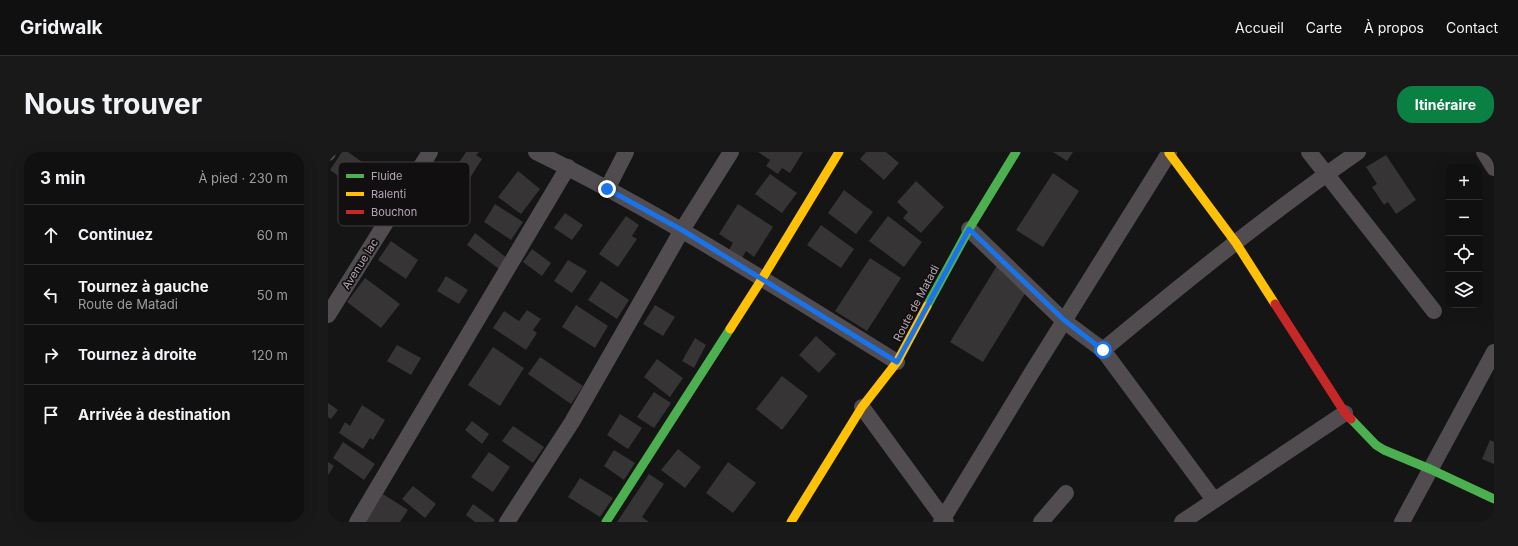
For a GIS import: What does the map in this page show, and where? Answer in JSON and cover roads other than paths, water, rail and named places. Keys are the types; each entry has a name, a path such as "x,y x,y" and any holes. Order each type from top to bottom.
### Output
{"street":[{"name":"Avenue lac","path":"424,162 430,152"},
{"path":"536,152 568,167 682,230 897,362"},
{"path":"607,189 626,152"},
{"path":"507,522 572,422 682,230 731,152"},
{"path":"606,522 762,279 839,152"},
{"name":"Route de Matadi","path":"792,522 862,407 897,362 969,229 1016,152"},
{"path":"1309,152 1434,311"},
{"path":"1103,350 1166,298 1327,174 1358,152"},
{"path":"1484,152 1494,168"},
{"path":"862,407 944,521 1064,320 1170,153 1236,244 1345,414 1380,448 1430,469 1494,499"},
{"path":"357,522 568,167"},
{"name":"Avenue lac","path":"328,315 384,226"},
{"path":"969,229 1064,320 1103,350 1214,500"},
{"path":"1402,522 1494,352"},
{"path":"1182,522 1345,414"},
{"path":"1041,522 1066,493"}]}
